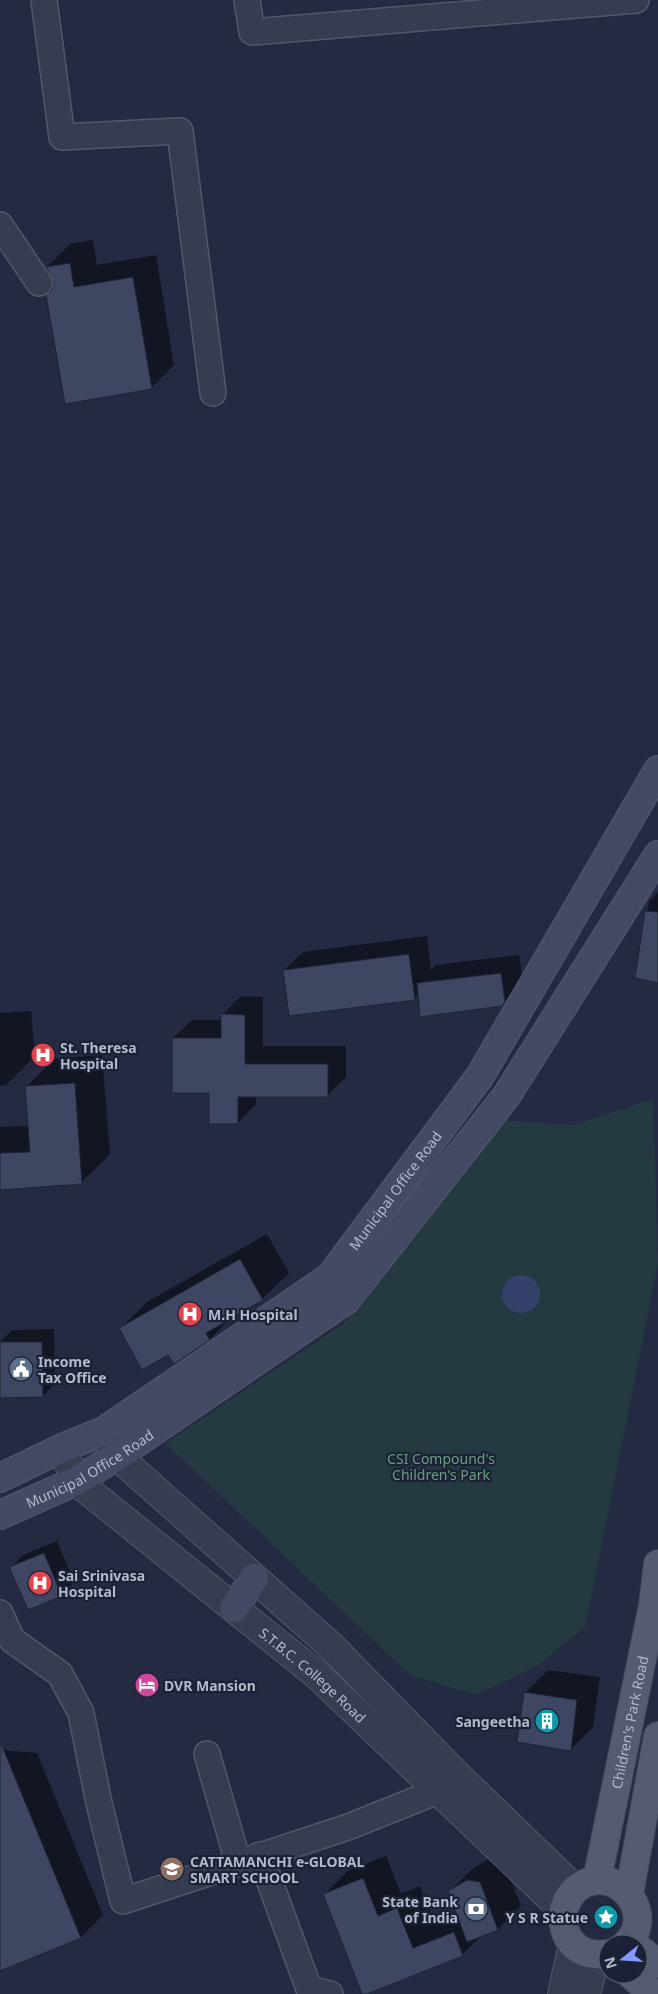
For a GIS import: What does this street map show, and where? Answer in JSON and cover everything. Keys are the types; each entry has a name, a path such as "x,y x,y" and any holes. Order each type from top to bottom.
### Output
{"main road":[{"name":"Municipal Office Road","path":"0,1478 62,1448 104,1431 330,1276 480,1076 658,770"},
{"name":"Municipal Office Road","path":"0,1515 76,1480 117,1456 346,1300 507,1095 658,854"},
{"name":"Children's Park Road","path":"578,1893 653,1605 658,1564"},
{"path":"234,1608 254,1578"},
{"path":"629,1894 658,1736"},
{"path":"598,1942 566,1934 563,1922 578,1893 614,1883 629,1894 635,1905 638,1917 636,1930 631,1934"},
{"path":"642,1984 653,1994"}],"street":[{"path":"44,0 62,137 180,131 213,393"},
{"path":"247,0 252,32 636,0"},
{"path":"0,225 39,282"},
{"path":"104,1431 117,1456 331,1646 456,1774 578,1893"},
{"name":"S.T.B.C. College Road","path":"62,1448 76,1480 317,1675 438,1791 578,1893"},
{"path":"0,1614 12,1640 60,1674 81,1714 98,1803 123,1901 348,1827 438,1791"},
{"path":"207,1754 249,1859 316,1992"},
{"path":"562,1994 598,1962"},
{"path":"586,1994 598,1975"}],"green space":[{"name":"CSI Compound's Children's Park","path":"653,1099 658,1265 585,1627 537,1666 476,1695 410,1675 165,1443 343,1324 500,1120 573,1125"}],"water":[{"path":"521,1275 535,1280 540,1294 535,1308 521,1313 507,1308 502,1294 507,1280"}],"building":[{"path":"70,263 74,287 133,277 152,389 65,404 46,295 52,290 53,282 46,267"},
{"path":"645,911 658,912 658,983 635,978"},
{"path":"409,954 415,1000 289,1016 283,970"},
{"path":"501,973 505,1002 502,1006 420,1017 417,983"},
{"path":"221,1014 245,1015 245,1064 328,1064 328,1097 238,1097 238,1124 209,1124 209,1093 172,1093 172,1038 221,1038"},
{"path":"75,1083 82,1184 0,1190 0,1153 30,1152 25,1086"},
{"name":"M.H Hospital","path":"240,1259 263,1300 206,1333 210,1340 174,1364 168,1355 142,1370 119,1328"},
{"name":"Income Tax Office","path":"0,1342 42,1342 43,1397 0,1398"},
{"path":"44,1553 62,1596 28,1610 9,1567"},
{"name":"Sangeetha","path":"524,1692 577,1700 571,1751 517,1742"},
{"path":"0,1741 81,1938 0,1971"},
{"path":"363,1878 378,1916 397,1908 413,1948 454,1932 463,1956 367,1994 362,1994 323,1894"},
{"path":"467,1880 480,1882 498,1930 467,1942 448,1891"}],"place":[{"name":"St. Theresa Hospital","path":"43,1055"},
{"name":"M.H Hospital","path":"190,1314"},
{"name":"Income Tax Office","path":"21,1369"},
{"name":"Sai Srinivasa Hospital","path":"40,1583"},
{"name":"DVR Mansion","path":"147,1685"},
{"name":"Sangeetha","path":"547,1721"},
{"name":"CATTAMANCHI e-GLOBAL SMART SCHOOL","path":"172,1869"},
{"name":"State Bank of India","path":"476,1909"},
{"name":"Y S R Statue","path":"606,1917"}]}
